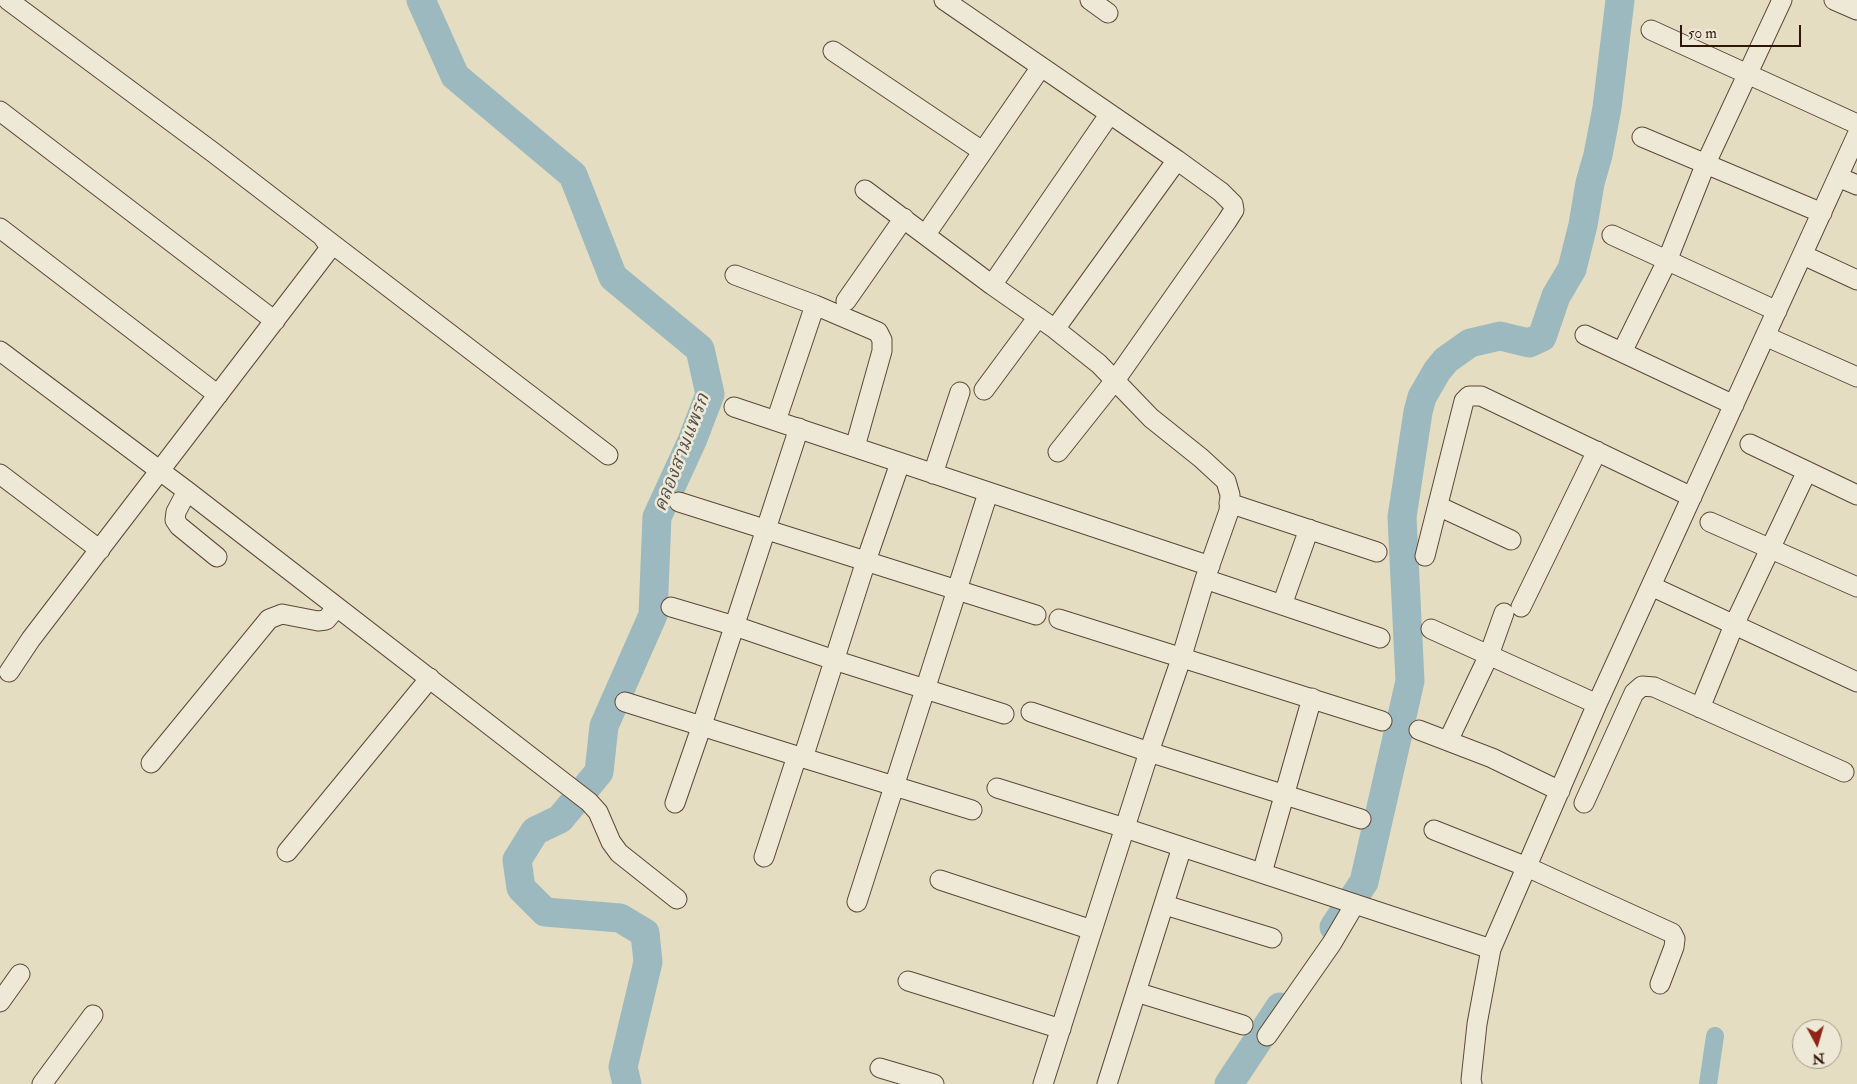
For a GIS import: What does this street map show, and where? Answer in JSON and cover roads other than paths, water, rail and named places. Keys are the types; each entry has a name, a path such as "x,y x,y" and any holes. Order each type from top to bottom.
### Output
{"street":[{"path":"944,0 964,6 1041,67 1177,160 1229,198 1233,204 1234,210 1116,379 1058,452"},
{"path":"1090,0 1108,12"},
{"path":"1622,352 1667,260 1706,163 1782,0"},
{"path":"1834,0 1857,10"},
{"path":"16,2 608,455"},
{"path":"1651,30 1857,124"},
{"path":"833,51 982,151"},
{"path":"926,234 1041,67"},
{"path":"0,111 275,321"},
{"path":"992,285 1109,115"},
{"path":"1472,1084 1476,1024 1491,948 1597,704 1857,135"},
{"path":"1642,137 1822,213"},
{"path":"1055,329 1177,160"},
{"path":"1838,176 1857,185"},
{"path":"865,190 992,285 1055,329 1116,379 1151,418 1226,480 1230,495 1229,511 1207,573 1181,659 1149,752 1043,1084"},
{"path":"846,301 904,218"},
{"path":"0,228 218,395"},
{"path":"1612,235 1777,312"},
{"path":"9,672 31,639 327,252 329,246 322,236"},
{"path":"1803,255 1857,280"},
{"path":"735,275 815,305 878,332 882,340 882,351 855,447"},
{"path":"776,421 815,305"},
{"path":"984,390 1038,317"},
{"path":"1585,335 1734,405"},
{"path":"1765,336 1857,376"},
{"path":"0,351 187,491 589,802 598,812 612,842 620,853 677,899"},
{"path":"933,474 960,392"},
{"path":"1426,556 1464,401 1469,396 1481,396 1692,497"},
{"path":"734,407 988,493 1207,573 1282,605 1380,638"},
{"path":"675,803 767,531 799,428"},
{"path":"1750,444 1857,495"},
{"path":"1448,742 1489,655 1596,451"},
{"path":"764,857 834,660 900,462"},
{"path":"1700,708 1734,625 1807,471"},
{"path":"0,474 100,550"},
{"path":"187,491 176,512 175,520 179,526 217,556"},
{"path":"857,902 988,493"},
{"path":"679,502 957,592 1036,615"},
{"path":"1229,504 1377,552"},
{"path":"1438,506 1511,540"},
{"path":"1710,522 1857,587"},
{"path":"1282,605 1309,529"},
{"path":"1652,586 1857,682"},
{"path":"151,763 269,619 282,614 318,622 326,620 337,607"},
{"path":"671,607 1004,714"},
{"path":"1059,619 1382,721"},
{"path":"1430,629 1597,704"},
{"path":"287,852 430,678"},
{"path":"1584,803 1634,693 1642,686 1654,687 1844,772"},
{"path":"1262,873 1312,698"},
{"path":"625,702 972,810"},
{"path":"1031,712 1149,752 1361,819"},
{"path":"1419,730 1492,758 1560,791"},
{"path":"997,788 1491,948"},
{"path":"1434,830 1527,867 1672,933 1675,940 1674,947 1660,984"},
{"path":"1107,1084 1182,847"},
{"path":"940,880 1092,930"},
{"path":"1267,1036 1332,942 1355,904"},
{"path":"1165,905 1272,938"},
{"path":"0,1002 20,974"},
{"path":"908,981 1061,1029"},
{"path":"1136,992 1244,1025"},
{"path":"42,1084 93,1015"},
{"path":"880,1068 934,1084"}],"waterway":[{"name":"คลองสามแพรก","path":"421,0 455,76 573,175 613,277 700,349 710,394 692,441 657,517 653,615 604,726 599,772 560,819 535,831 517,860 521,888 545,912 620,918 645,933 648,962 623,1067 627,1084"},
{"path":"1334,927 1364,882 1410,681 1402,517 1422,397 1437,371 1446,360 1470,343 1500,336 1529,343 1542,337 1556,296 1572,269 1583,225 1590,183 1598,155 1607,108 1620,0"},
{"path":"1229,1084 1280,1007"},
{"path":"1708,1084 1715,1036"}]}
